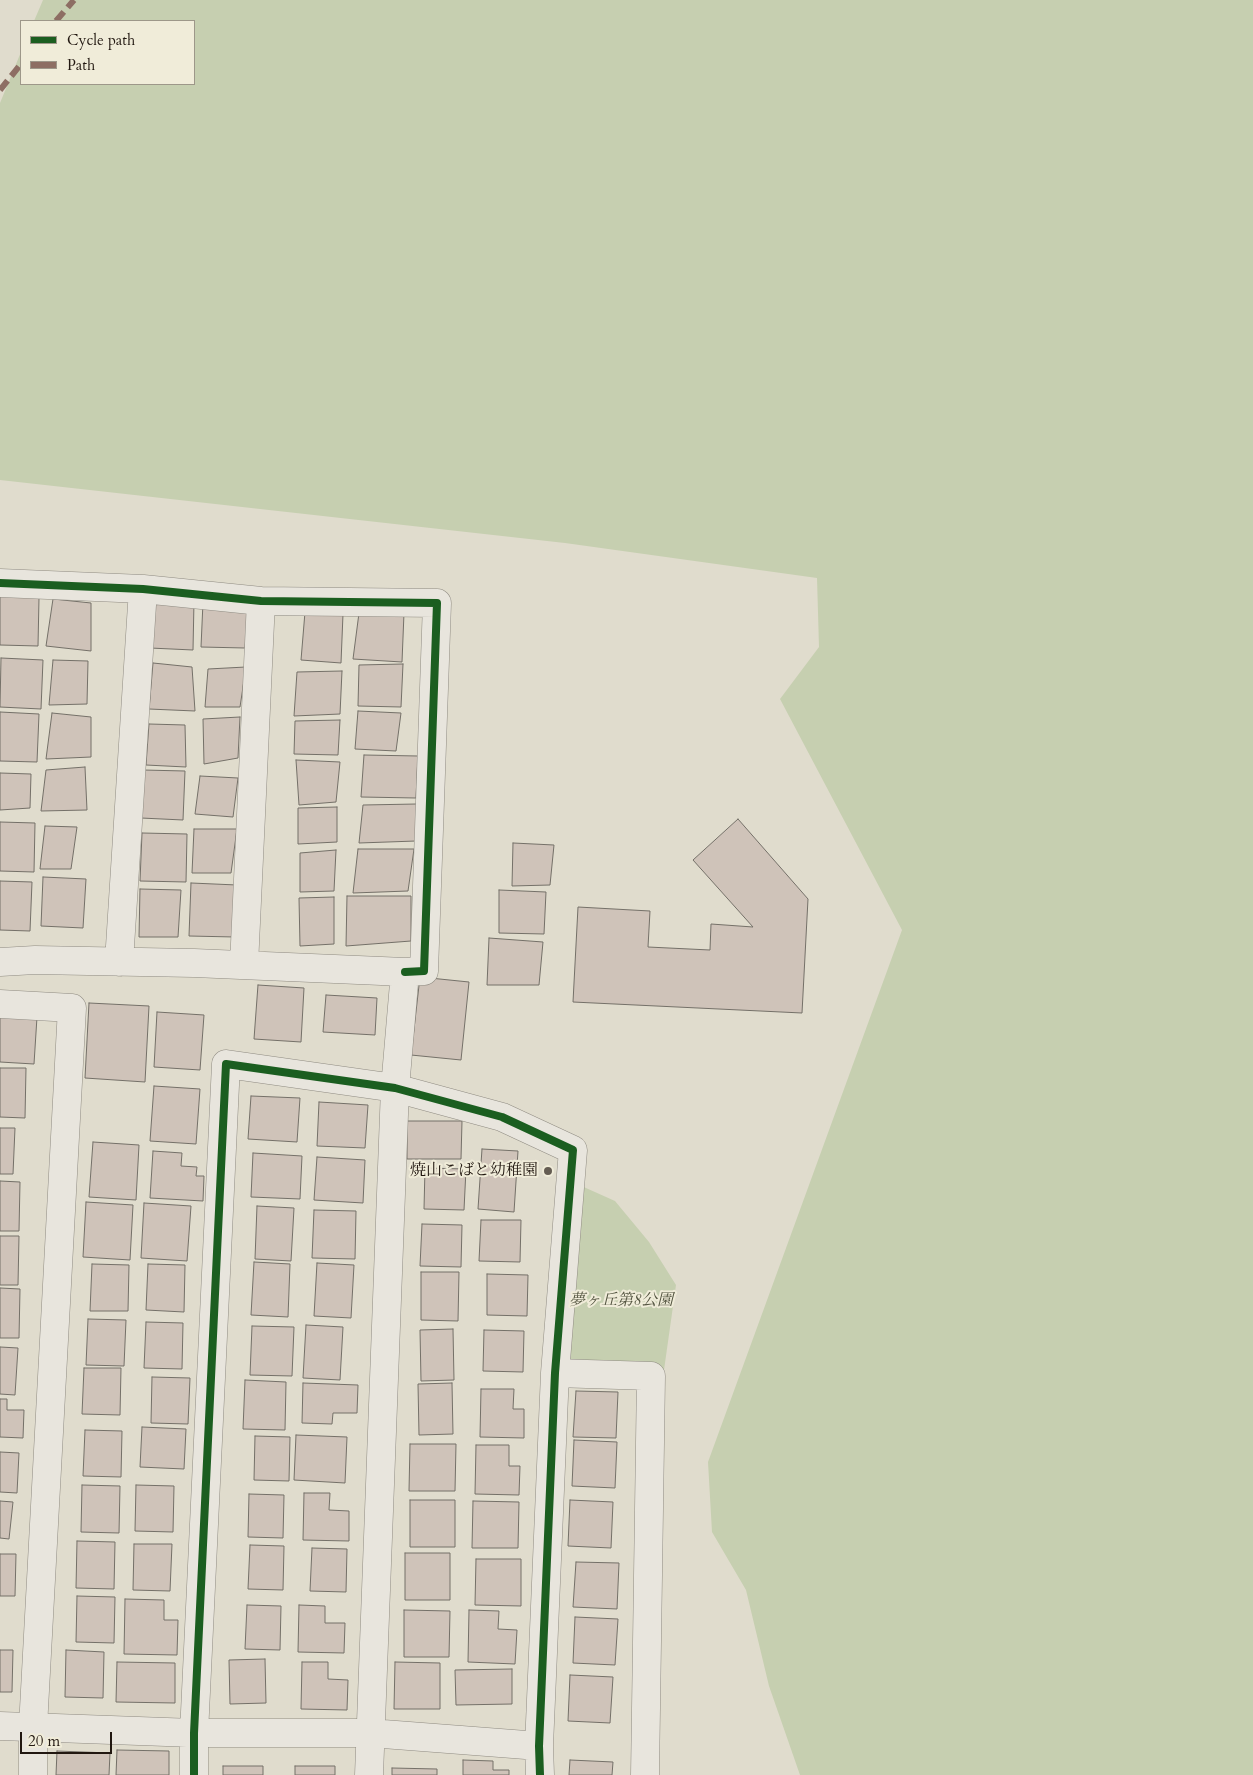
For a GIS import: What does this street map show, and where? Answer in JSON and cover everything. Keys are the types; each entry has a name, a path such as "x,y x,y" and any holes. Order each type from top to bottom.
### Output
{"street":[{"path":"0,583 143,589 261,600 437,603 424,971 405,972 244,965 36,960 0,962"},
{"path":"119,962 143,589"},
{"path":"244,965 261,600"},
{"path":"370,1775 370,1733 395,1088 405,972"},
{"path":"0,1004 72,1008 33,1726 33,1775"},
{"path":"194,1775 194,1733 226,1064 395,1088 502,1117 573,1150 555,1373 539,1746 540,1775"},
{"path":"555,1373 650,1376 645,1775"},
{"path":"0,1726 194,1733 370,1733 539,1746"}],"green space":[{"path":"43,0 1253,0 1253,1775 800,1775 769,1686 746,1590 712,1532 708,1462 902,930 780,699 819,647 817,578 565,543 0,480 0,103 20,54 20,85 195,85 195,20 34,20"},
{"name":"夢ヶ丘第8公園","path":"577,1184 615,1201 649,1242 676,1285 664,1370 565,1362"}],"building":[{"path":"0,596 39,598 38,646 0,645"},
{"path":"53,599 91,603 91,651 46,646"},
{"path":"152,599 194,601 193,650 150,648"},
{"path":"203,602 249,607 245,648 201,647"},
{"path":"305,612 343,614 341,663 301,660"},
{"path":"359,613 404,613 402,662 353,659"},
{"path":"1,658 43,660 41,709 0,707"},
{"path":"53,660 88,661 87,704 49,705"},
{"path":"153,663 192,667 195,711 149,709"},
{"path":"403,664 401,707 358,706 359,665"},
{"path":"246,667 240,707 205,707 208,669"},
{"path":"342,671 340,714 294,716 297,672"},
{"path":"358,711 401,713 396,751 355,749"},
{"path":"0,712 39,714 37,762 0,761"},
{"path":"52,713 91,717 91,757 46,759"},
{"path":"240,717 238,758 204,764 203,719"},
{"path":"340,720 338,755 294,754 295,721"},
{"path":"149,724 185,725 186,767 146,765"},
{"path":"364,755 418,756 416,798 361,797"},
{"path":"296,760 340,762 336,802 299,805"},
{"path":"85,767 87,810 41,811 46,770"},
{"path":"143,770 185,771 183,820 141,818"},
{"path":"0,773 31,774 30,808 0,810"},
{"path":"200,776 238,778 233,817 195,814"},
{"path":"417,804 416,841 359,843 363,805"},
{"path":"337,807 337,842 298,844 298,808"},
{"path":"738,819 808,899 802,1013 573,1002 578,907 650,911 648,947 710,950 711,924 753,927 693,860"},
{"path":"0,822 35,823 34,872 0,871"},
{"path":"45,826 77,827 71,869 40,869"},
{"path":"194,829 237,829 231,873 192,873"},
{"path":"142,833 187,834 186,882 140,881"},
{"path":"513,843 554,845 550,885 512,886"},
{"path":"358,849 414,849 408,891 353,893"},
{"path":"336,850 334,891 300,892 300,853"},
{"path":"43,877 86,879 83,928 41,926"},
{"path":"0,881 32,882 30,931 0,930"},
{"path":"191,883 237,885 235,937 189,936"},
{"path":"140,889 181,890 178,937 139,937"},
{"path":"499,890 546,892 544,934 499,933"},
{"path":"347,896 411,896 411,941 346,946"},
{"path":"334,897 334,944 300,946 299,898"},
{"path":"489,938 543,942 539,985 487,985"},
{"path":"420,977 469,982 461,1060 411,1055"},
{"path":"258,985 304,988 301,1042 254,1039"},
{"path":"326,995 377,998 375,1035 323,1032"},
{"path":"89,1003 149,1006 145,1082 85,1078"},
{"path":"157,1012 204,1015 200,1070 154,1067"},
{"path":"0,1015 37,1017 34,1064 0,1062"},
{"path":"0,1068 26,1068 25,1118 0,1117"},
{"path":"154,1086 200,1089 196,1144 150,1141"},
{"path":"251,1096 300,1098 297,1142 248,1139"},
{"path":"319,1102 368,1105 365,1148 317,1146"},
{"path":"407,1121 462,1121 461,1159 407,1159"},
{"path":"0,1128 15,1128 13,1174 0,1174"},
{"path":"93,1142 139,1145 136,1200 89,1197"},
{"path":"482,1149 518,1151 514,1212 478,1209"},
{"path":"153,1151 182,1153 181,1166 197,1167 196,1176 204,1176 203,1201 150,1198"},
{"path":"253,1153 302,1156 300,1199 251,1197"},
{"path":"317,1157 365,1160 363,1203 314,1200"},
{"path":"425,1168 466,1169 464,1210 424,1209"},
{"path":"0,1181 20,1182 19,1231 0,1231"},
{"path":"86,1202 133,1205 130,1260 83,1257"},
{"path":"144,1203 191,1206 187,1261 141,1258"},
{"path":"257,1206 294,1208 291,1261 255,1259"},
{"path":"314,1210 356,1211 355,1259 312,1258"},
{"path":"481,1220 521,1220 520,1262 479,1261"},
{"path":"422,1224 462,1225 461,1267 420,1266"},
{"path":"0,1236 19,1236 18,1285 0,1285"},
{"path":"254,1262 290,1264 288,1317 251,1315"},
{"path":"317,1263 354,1265 351,1318 314,1316"},
{"path":"92,1264 129,1265 128,1311 90,1311"},
{"path":"148,1264 185,1265 184,1312 146,1310"},
{"path":"421,1272 459,1272 458,1321 421,1320"},
{"path":"487,1274 528,1275 527,1316 487,1315"},
{"path":"0,1288 20,1289 19,1338 0,1338"},
{"path":"88,1319 126,1320 124,1366 86,1365"},
{"path":"146,1322 183,1323 182,1369 144,1368"},
{"path":"306,1325 343,1327 340,1380 303,1378"},
{"path":"252,1326 294,1327 292,1376 250,1375"},
{"path":"453,1329 454,1380 421,1381 420,1330"},
{"path":"484,1330 524,1331 523,1372 483,1371"},
{"path":"0,1347 18,1348 15,1395 0,1394"},
{"path":"84,1368 121,1368 120,1415 82,1414"},
{"path":"152,1377 190,1378 188,1424 151,1423"},
{"path":"245,1380 286,1382 285,1430 243,1429"},
{"path":"303,1383 358,1385 357,1413 333,1413 332,1424 302,1423"},
{"path":"452,1383 453,1434 419,1435 418,1384"},
{"path":"481,1389 514,1389 513,1409 524,1409 524,1438 480,1437"},
{"path":"576,1391 618,1392 616,1438 573,1437"},
{"path":"0,1399 7,1399 7,1410 24,1410 23,1438 0,1437"},
{"path":"142,1427 186,1429 184,1469 140,1467"},
{"path":"85,1430 122,1431 121,1477 83,1476"},
{"path":"296,1435 347,1437 345,1483 294,1480"},
{"path":"255,1436 290,1437 289,1481 254,1480"},
{"path":"574,1440 617,1442 615,1488 572,1486"},
{"path":"410,1444 456,1444 455,1491 409,1491"},
{"path":"476,1445 509,1445 509,1466 520,1466 519,1495 475,1494"},
{"path":"0,1452 19,1453 17,1493 0,1492"},
{"path":"82,1485 120,1486 119,1533 81,1532"},
{"path":"136,1485 174,1486 173,1532 135,1531"},
{"path":"304,1493 330,1493 329,1510 349,1511 349,1541 303,1540"},
{"path":"249,1494 284,1495 283,1538 248,1537"},
{"path":"410,1500 455,1500 455,1547 410,1547"},
{"path":"570,1500 613,1502 611,1548 568,1546"},
{"path":"0,1501 13,1502 9,1539 0,1538"},
{"path":"473,1501 519,1502 518,1548 472,1548"},
{"path":"77,1541 115,1542 114,1589 76,1588"},
{"path":"134,1544 172,1544 170,1591 133,1590"},
{"path":"250,1545 284,1546 283,1590 248,1589"},
{"path":"312,1548 347,1549 346,1592 310,1591"},
{"path":"405,1553 450,1553 450,1600 405,1600"},
{"path":"0,1554 16,1554 15,1596 0,1596"},
{"path":"476,1559 521,1559 521,1606 475,1605"},
{"path":"576,1562 619,1563 617,1609 573,1607"},
{"path":"77,1596 115,1597 114,1643 76,1642"},
{"path":"125,1599 164,1600 164,1620 178,1620 177,1655 124,1654"},
{"path":"247,1605 281,1606 280,1650 245,1649"},
{"path":"299,1605 325,1606 325,1623 345,1623 344,1653 298,1652"},
{"path":"404,1610 450,1611 449,1657 404,1657"},
{"path":"469,1610 499,1611 498,1629 517,1630 515,1664 468,1662"},
{"path":"575,1617 618,1619 615,1665 573,1663"},
{"path":"0,1650 13,1650 12,1692 0,1692"},
{"path":"66,1650 104,1652 103,1698 65,1697"},
{"path":"265,1659 266,1703 230,1704 229,1660"},
{"path":"117,1662 175,1663 175,1703 116,1702"},
{"path":"302,1662 328,1662 328,1679 348,1680 347,1710 301,1709"},
{"path":"395,1662 440,1663 440,1709 394,1709"},
{"path":"512,1669 512,1704 456,1705 455,1670"},
{"path":"570,1675 613,1677 610,1723 568,1721"},
{"path":"117,1750 169,1751 169,1775 116,1775"},
{"path":"57,1751 110,1753 109,1775 56,1775"},
{"path":"463,1760 493,1761 493,1770 509,1770 509,1775 463,1775"},
{"path":"570,1760 613,1762 612,1775 569,1775"},
{"path":"223,1766 263,1766 263,1775 223,1775"},
{"path":"295,1766 335,1766 335,1775 295,1775"},
{"path":"392,1768 437,1769 437,1775 392,1775"}],"marked path":[{"path":"57,20 74,0"},
{"path":"0,90 20,65"}],"cycle path":[{"path":"0,583 143,589 261,601 437,603 424,971 405,972"},
{"path":"194,1775 194,1733 226,1064 395,1088 502,1117 573,1150 555,1373 539,1746 540,1775"}],"place":[{"name":"焼山こばと幼稚園","path":"548,1171"}]}
